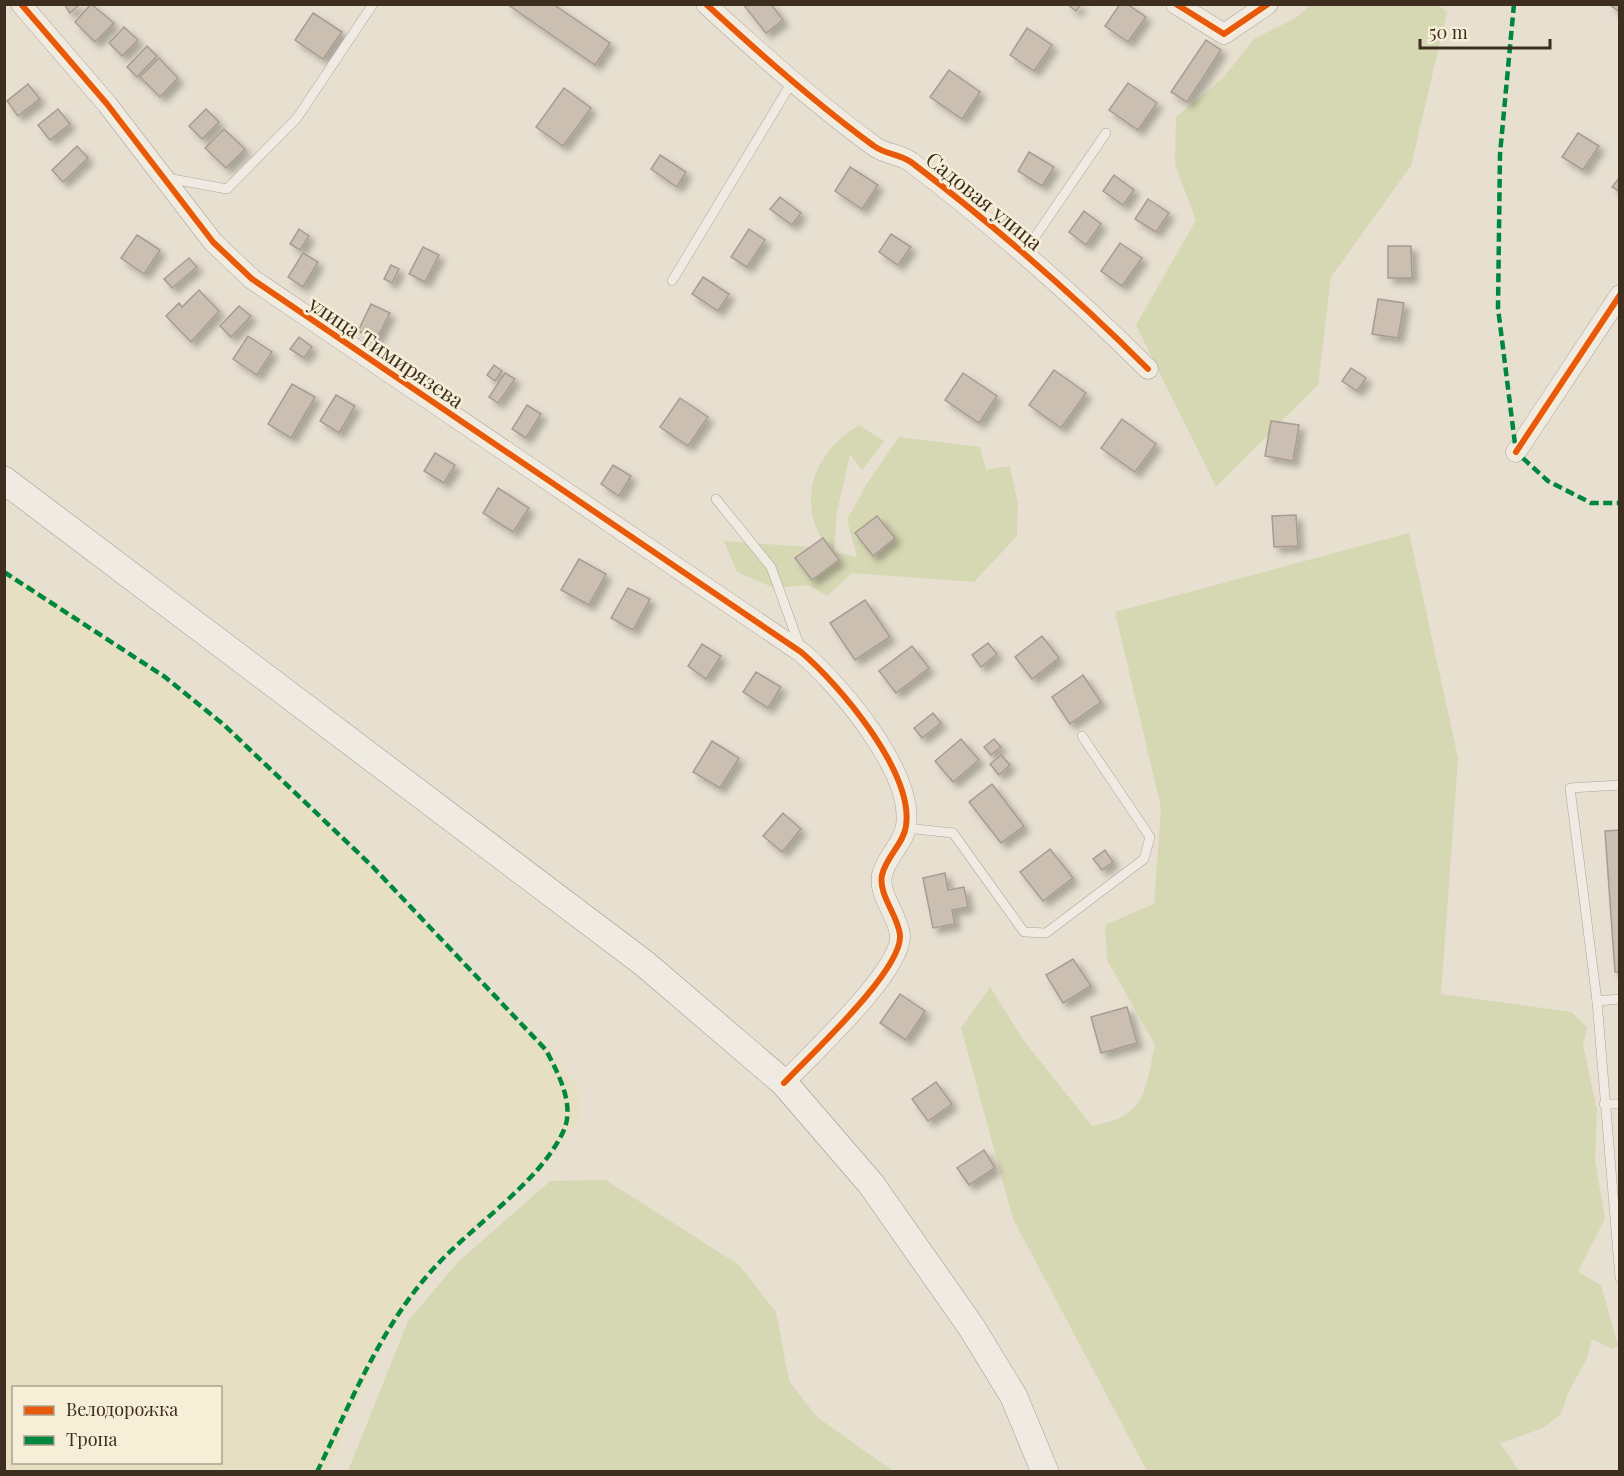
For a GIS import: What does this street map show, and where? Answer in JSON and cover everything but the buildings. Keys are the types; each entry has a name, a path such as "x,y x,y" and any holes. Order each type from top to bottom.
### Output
{"main road":[{"path":"4,480 645,964 784,1083 871,1184 965,1319 1014,1397 1045,1472"}],"street":[{"name":"улица Тимирязева","path":"21,4 107,104 213,242 252,279 801,652 820,669 859,714 884,752 907,808 906,828"},
{"name":"Садовая улица","path":"706,4 792,82 876,148 908,159 1024,253 1076,297 1148,369"},
{"path":"1176,4 1224,34 1268,4"},
{"path":"1516,452 1620,295"},
{"path":"784,1083 871,992 897,952 900,936 886,900 882,876 906,828"}],"lane":[{"path":"163,178 227,189 297,118 373,4"},
{"path":"672,281 792,82"},
{"path":"1024,253 1106,133"},
{"path":"716,499 771,567 801,652"},
{"path":"906,828 953,833 1024,932 1046,933 1144,859 1150,837 1082,736"},
{"path":"1620,785 1570,788 1597,1001 1620,1278"},
{"path":"1597,1001 1620,999"},
{"path":"1604,1104 1620,1104"}],"shaded area":[{"path":"4,569 62,606 233,729 369,865 480,983 542,1039 578,1090 578,1120 541,1170 435,1262 388,1336 350,1413 329,1471 5,1471"}],"green space":[{"path":"1310,5 1438,5 1447,12 1411,166 1331,277 1318,385 1216,487 1136,325 1196,220 1175,165 1176,117 1222,79 1254,39 1297,17"},
{"path":"859,425 884,441 862,470 850,454 837,512 834,552 857,557 847,520 866,485 899,437 980,447 986,470 1010,466 1018,504 1017,536 974,582 852,573 827,596 809,585 774,588 737,572 724,541 825,548 813,518 811,503 815,476 820,464 837,442"},
{"path":"1409,533 1458,758 1441,994 1571,1012 1587,1027 1583,1045 1597,1110 1595,1161 1605,1219 1578,1272 1601,1285 1618,1345 1612,1349 1592,1339 1587,1358 1568,1393 1561,1414 1543,1428 1500,1443 1519,1471 1147,1471 1013,1219 961,1028 990,987 1024,1041 1092,1126 1110,1122 1133,1109 1145,1089 1155,1045 1107,960 1105,925 1154,904 1161,808 1115,612"},
{"path":"606,1180 739,1265 776,1312 789,1381 817,1417 893,1471 348,1471 408,1321 458,1262 550,1181"}],"marked path":[{"path":"1514,4 1500,154 1498,308 1516,452 1548,481 1591,503 1620,503"},
{"path":"4,572 165,677 223,724 372,866 546,1050 564,1090 568,1111 566,1122 552,1150 522,1186 450,1251 416,1289 383,1338 317,1472"}],"cycle path":[{"path":"21,4 107,104 213,242 252,279 801,652 835,686 871,732 887,756 905,805 905,832 882,875 885,898 896,920 900,935 897,950 887,969 871,990 784,1083"},
{"path":"706,4 830,113 878,149 911,162 973,211 1062,287 1148,369"},
{"path":"1176,4 1224,34 1268,4"},
{"path":"1516,452 1620,295"}]}
